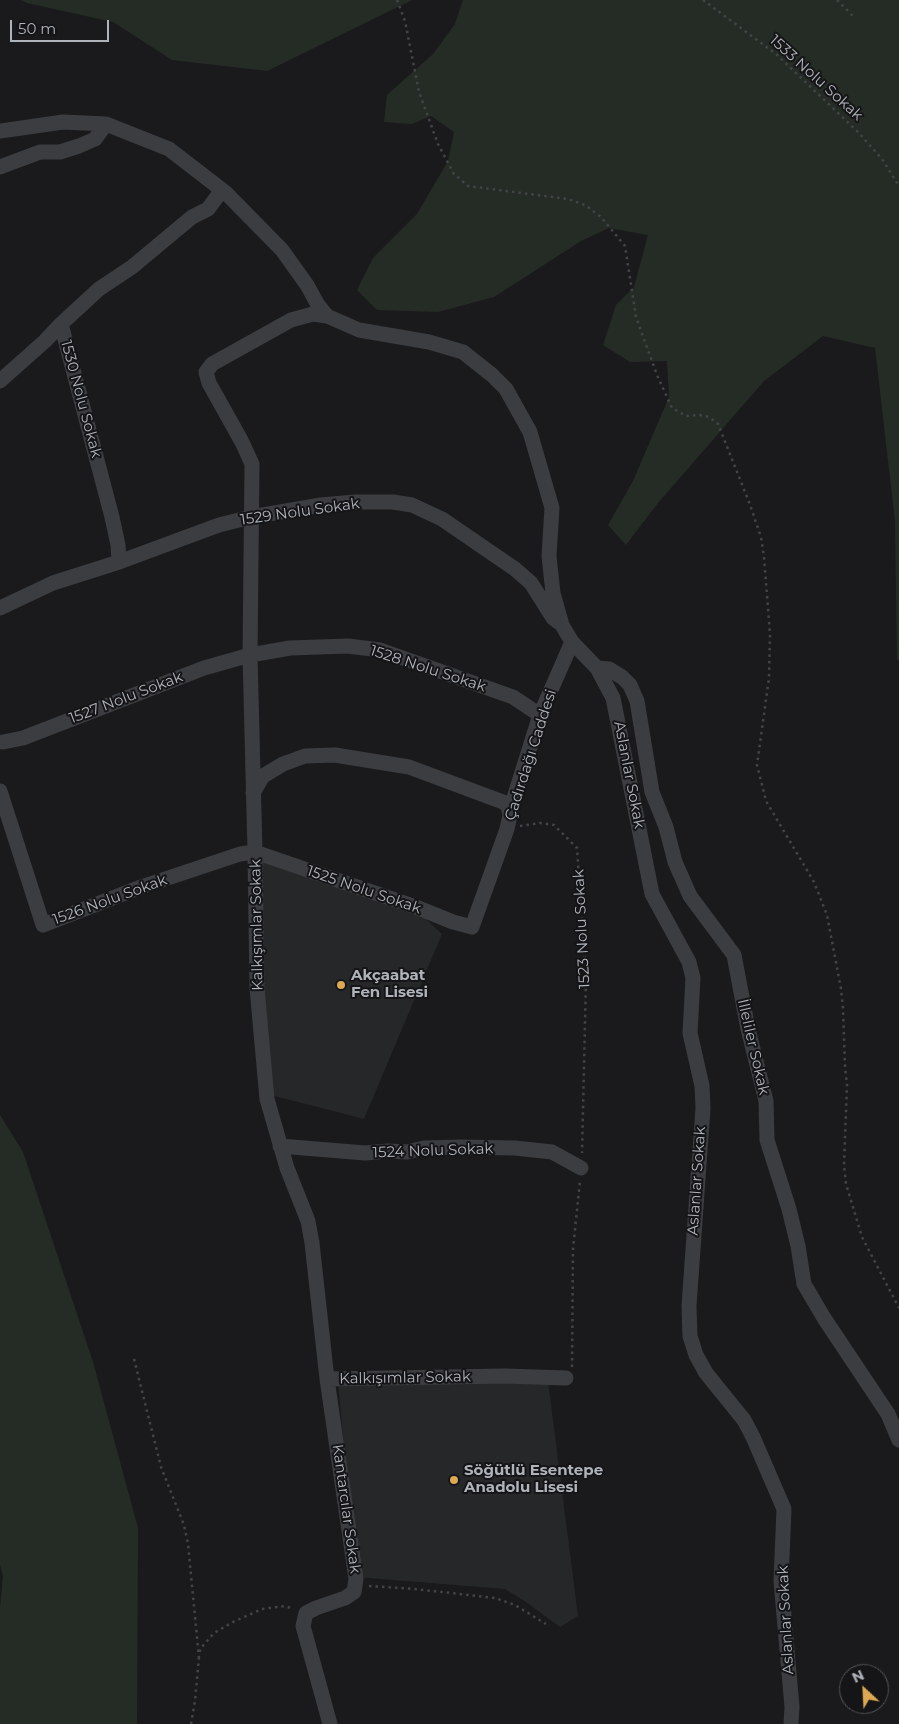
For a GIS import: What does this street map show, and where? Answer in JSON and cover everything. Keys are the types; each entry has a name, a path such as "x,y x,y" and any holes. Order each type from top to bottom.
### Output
{"street":[{"path":"0,131 63,122 106,124 169,149 222,190 282,250 308,285 318,305 327,316 359,330 429,342 463,352 492,375 506,389 530,432 552,508 548,556 553,593 562,625 572,642"},
{"path":"0,167 40,152 60,152 79,146 95,139 106,124"},
{"name":"1530 Nolu Sokak","path":"119,562 118,545 112,517 62,324 99,289 132,267 192,217 208,209 222,190"},
{"name":"Kalkışımlar Sokak","path":"327,316 313,314 291,320 212,364 206,372 209,383 252,464 250,654 257,988 266,1099 287,1168 308,1221 327,1379 505,1376 566,1378"},
{"path":"0,381 62,324"},
{"name":"1529 Nolu Sokak","path":"119,562 219,525 251,517 321,505 356,502 393,502 412,505 442,519 515,569 531,583 553,618 562,625"},
{"path":"0,608 53,583 119,562"},
{"name":"Aslanlar Sokak","path":"572,642 597,668 613,698 652,894 689,962 693,978 690,1033 702,1086 703,1108 688,1306 690,1336 696,1355 706,1373 744,1420 784,1509 785,1522 781,1581 782,1611 792,1707 790,1724"},
{"name":"Çadırdağı Caddesi","path":"472,927 507,829 513,801 540,715 572,642"},
{"name":"1528 Nolu Sokak","path":"250,654 290,648 348,646 380,650 513,697 540,715"},
{"name":"1527 Nolu Sokak","path":"1,741 23,738 204,668 250,654"},
{"name":"İlleliler Sokak","path":"597,668 609,670 622,677 630,685 637,701 652,792 666,827 675,862 690,896 734,955 748,1029 766,1101 767,1140 789,1209 798,1246 804,1284 824,1318 888,1414 899,1440"},
{"path":"253,793 263,776 283,764 305,756 335,755 409,767 503,802 508,806 510,815"},
{"name":"1526 Nolu Sokak","path":"0,791 43,925 141,888 240,854 255,852"},
{"name":"1525 Nolu Sokak","path":"255,852 472,927"},
{"name":"1524 Nolu Sokak","path":"280,1146 365,1154 388,1151 407,1152 424,1148 515,1148 552,1152 581,1168"},
{"name":"Kantarcılar Sokak","path":"306,1613 345,1598 354,1592 356,1580 327,1379"},
{"path":"306,1613 302,1626 330,1724"}],"path":[{"path":"397,0 405,21 419,92 438,144 454,174 468,186 568,198 585,205 601,217 625,246 636,317 657,375 672,408 686,416 700,415 709,417 718,424 749,502 761,537 770,634 769,678 757,765 766,801 814,882 827,915 843,1008 845,1066 848,1085 844,1165 846,1184 862,1237 899,1308"},
{"name":"1533 Nolu Sokak","path":"703,0 776,54 858,132 882,159 899,186"},
{"path":"837,0 855,18"},
{"name":"1523 Nolu Sokak","path":"510,815 514,823 519,826 540,823 554,825 577,848 586,980 581,1168 573,1249 573,1365 566,1378"},
{"path":"134,1359 161,1467 184,1525 188,1544 199,1658"},
{"path":"355,1585 495,1598 515,1606 546,1624"},
{"path":"191,1724 200,1649 214,1633 262,1609 285,1606 306,1613"}],"shaded area":[{"path":"21,0 412,0 267,71 172,60 113,22 27,3"},
{"path":"463,0 899,0 899,660 897,660 895,521 875,348 823,336 764,381 658,503 626,545 608,525 633,481 669,397 667,361 630,362 603,345 616,305 634,287 648,235 609,228 581,241 494,297 438,312 377,310 357,290 373,258 417,214 448,161 454,132 431,116 412,124 384,122 387,95 433,54 455,24"},
{"name":"Akçaabat Fen Lisesi","path":"262,860 414,908 442,934 364,1119 271,1095 260,1037"},
{"path":"0,1115 23,1152 93,1362 138,1528 137,1724 0,1724 0,1608 3,1576 0,1565"},
{"name":"Söğütlü Esentepe Anadolu Lisesi","path":"548,1381 578,1616 560,1627 505,1589 356,1577 338,1382"}],"place":[{"name":"Akçaabat Fen Lisesi","path":"341,985"},
{"name":"Söğütlü Esentepe Anadolu Lisesi","path":"454,1480"}]}
